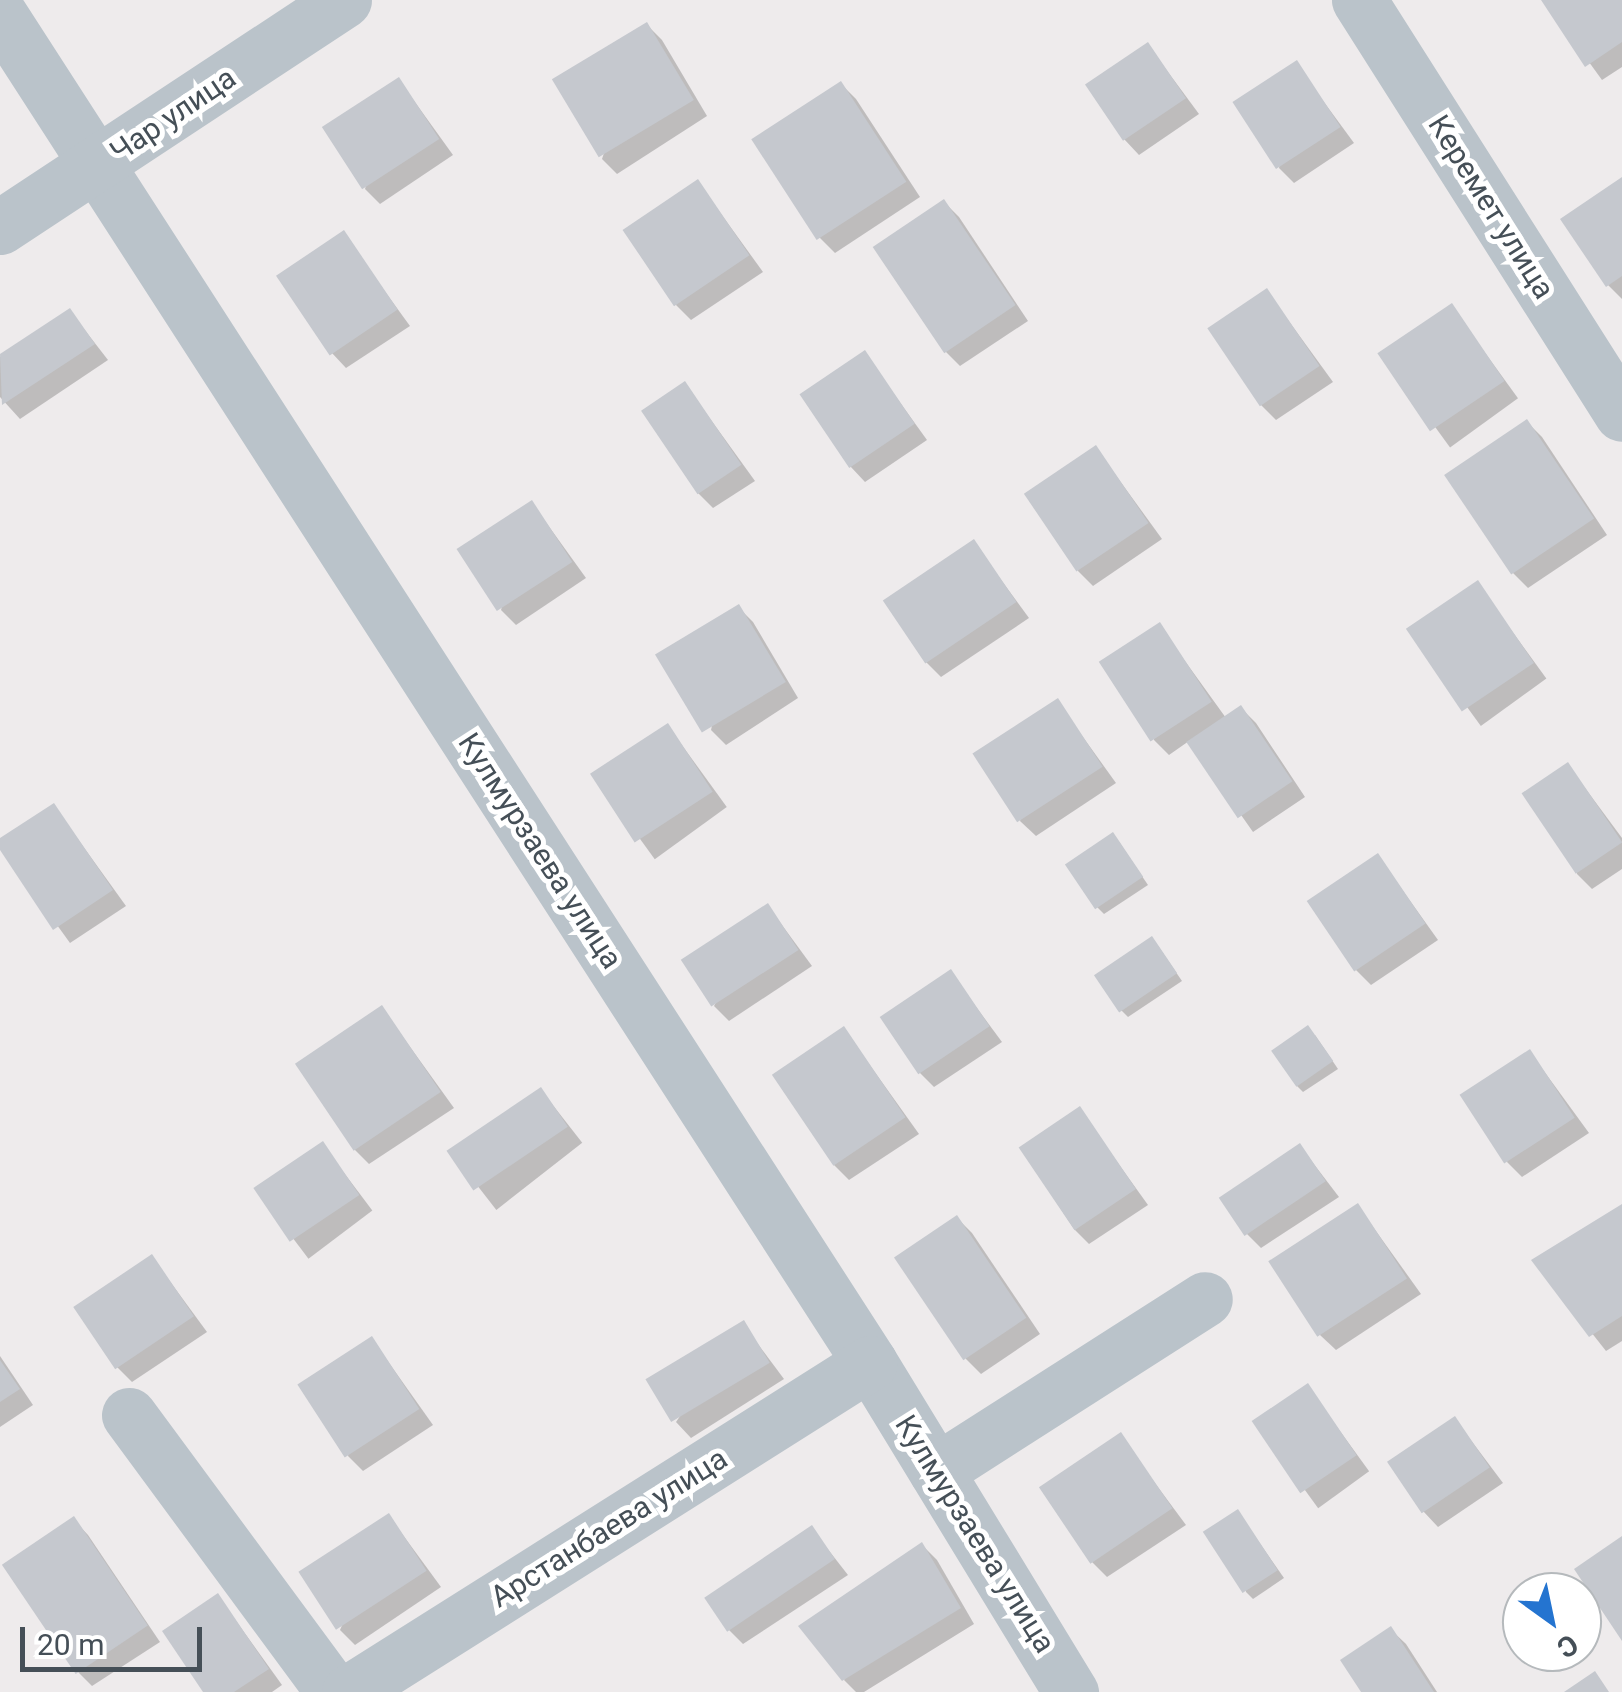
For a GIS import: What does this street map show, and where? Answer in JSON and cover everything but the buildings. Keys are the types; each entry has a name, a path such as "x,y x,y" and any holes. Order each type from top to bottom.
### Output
{"street":[{"name":"Чар улица","path":"0,227 344,0"},
{"name":"Керемет улица","path":"1359,0 1622,414"},
{"name":"Кулмурзаева улица","path":"0,16 870,1364 1071,1692"},
{"path":"936,1471 1205,1299"},
{"name":"Арстанбаева улица","path":"349,1692 870,1364"},
{"path":"130,1414 333,1692"}]}
